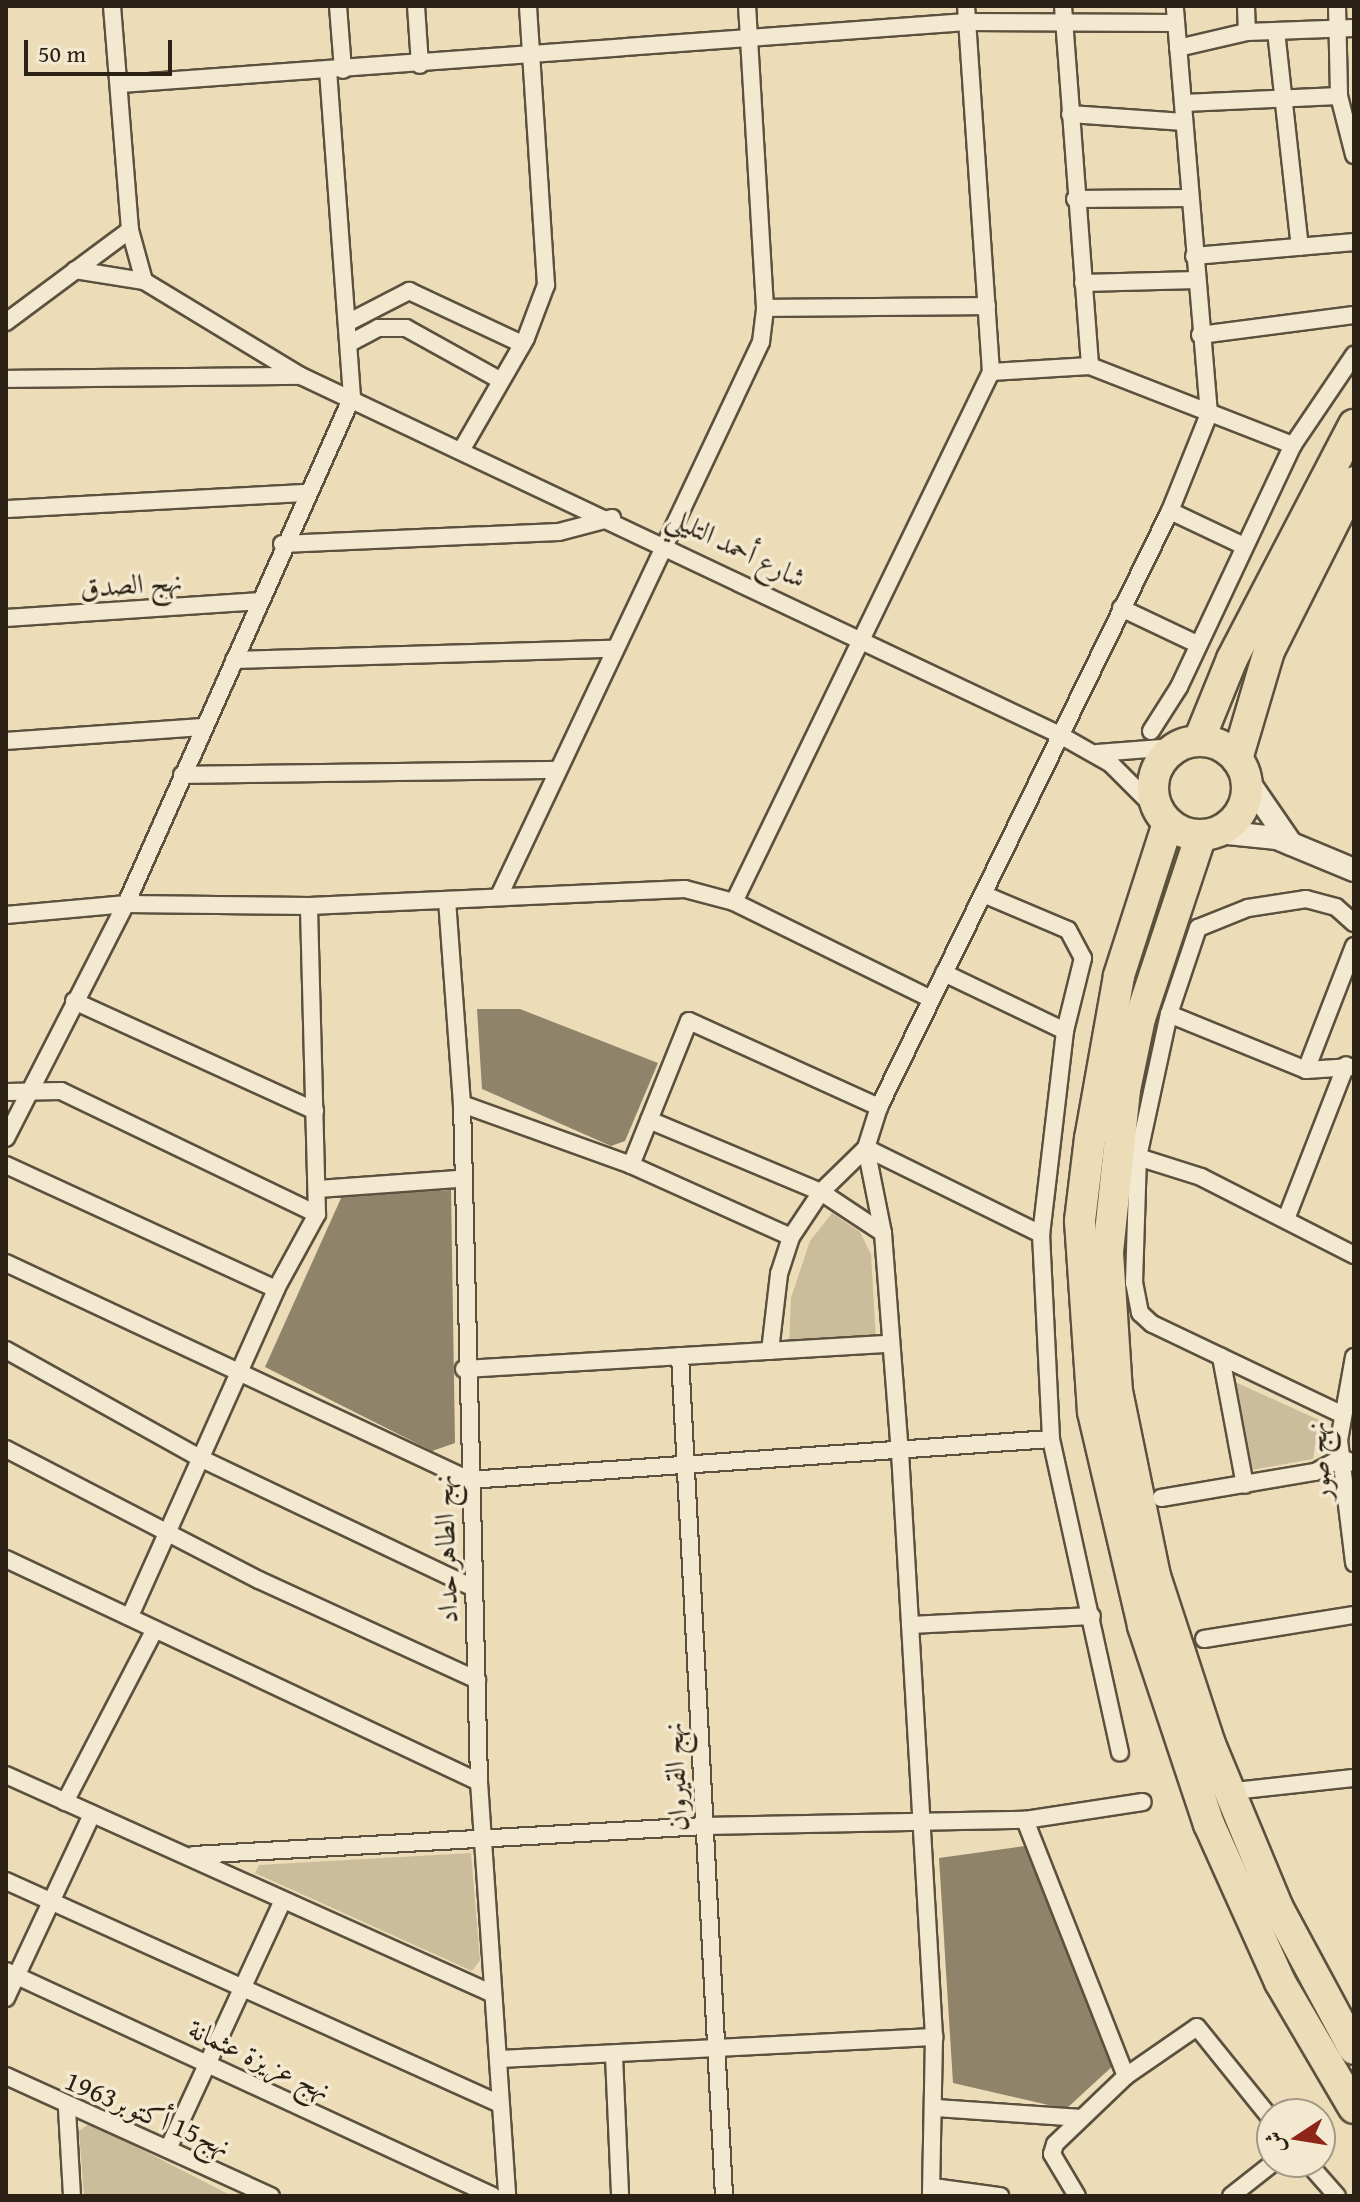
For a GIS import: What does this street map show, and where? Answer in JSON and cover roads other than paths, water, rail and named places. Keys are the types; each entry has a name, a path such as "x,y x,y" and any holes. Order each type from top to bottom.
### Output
{"highway":[{"path":"1354,425 1232,659 1156,770 1164,818 1119,976 1090,1138 1080,1221 1093,1412 1143,1626 1209,1824 1280,1982 1354,2108"},
{"path":"1354,482 1269,651 1241,768 1242,809 1210,833 1140,1018 1125,1090 1108,1253 1117,1391 1155,1576 1210,1744 1278,1908 1354,2049"},
{"path":"1175,739 1241,768"},
{"path":"1164,818 1210,833"}],"street":[{"path":"112,6 121,84 130,230 144,281"},
{"path":"6,1138 126,904 260,601 282,544 352,397 335,71 338,6"},
{"path":"416,6 420,65"},
{"path":"462,449 542,304 547,265 528,6"},
{"path":"499,896 611,649 753,370 765,308 747,6"},
{"path":"1246,6 1247,32"},
{"path":"1337,6 1346,30 1339,96 1354,155"},
{"path":"121,84 750,40 966,14 1176,14 1188,198 1209,414 1170,511 879,1107 866,1148 821,1192 791,1237 779,1274 770,1351"},
{"path":"734,902 991,372 966,14"},
{"path":"1064,14 1075,199 1090,366"},
{"path":"1178,48 1247,32 1346,30"},
{"path":"1276,31 1279,95 1300,247"},
{"path":"1184,103 1279,95 1339,96"},
{"path":"1070,114 1184,122"},
{"path":"1075,199 1188,198"},
{"path":"6,322 130,230"},
{"path":"1194,256 1354,242"},
{"path":"75,270 144,281 301,376"},
{"path":"1083,283 1197,280"},
{"path":"349,322 409,291 522,344"},
{"path":"765,308 987,306"},
{"path":"1200,335 1354,315"},
{"path":"350,343 378,328 406,328 500,380"},
{"path":"1095,753 1175,739 1197,644 1293,445 1354,355"},
{"path":"991,372 1090,366 1131,378 1209,414 1293,445"},
{"path":"6,379 301,376"},
{"name":"شارع أحمد التليلي","path":"301,376 612,518 664,546 1060,735 1095,753 1164,818"},
{"path":"6,509 305,493"},
{"path":"1170,511 1244,546"},
{"path":"282,544 559,532 612,518"},
{"name":"نهج الصدق","path":"6,618 260,601"},
{"path":"1121,608 1197,644"},
{"path":"234,660 611,649"},
{"path":"6,741 202,727"},
{"path":"1241,768 1291,844"},
{"path":"182,775 557,770"},
{"path":"1210,833 1247,831 1291,844 1354,870"},
{"path":"6,915 126,904 309,906 685,889 734,902 931,999"},
{"path":"983,894 1068,930 1083,958 1065,1031 1041,1234 1051,1439 1120,1752"},
{"path":"1339,1413 1221,1357 1140,1313 1134,1283 1138,1157 1169,1014 1198,928 1218,918 1306,899 1336,907 1354,923"},
{"name":"نهج الطاهر حداد","path":"447,900 462,1104 460,1179 464,1369 479,1782 507,2196"},
{"path":"130,1616 204,1460 276,1289 317,1214 319,1189 309,906"},
{"path":"1306,1070 1354,946"},
{"path":"944,973 1065,1031"},
{"path":"74,1001 315,1111"},
{"path":"1169,1014 1306,1070 1350,1067 1286,1219"},
{"path":"631,1165 689,1021 879,1107"},
{"path":"6,1092 61,1091 317,1214"},
{"path":"462,1104 631,1165 791,1237"},
{"path":"649,1120 821,1192 883,1233"},
{"path":"866,1148 1041,1234"},
{"path":"866,1148 883,1233 889,1344 900,1452 918,1821 934,2037 937,2108 932,2192 1000,2196"},
{"path":"1138,1157 1201,1177 1354,1255"},
{"path":"6,1165 276,1289"},
{"path":"319,1189 460,1179"},
{"path":"6,1263 469,1480 1051,1439"},
{"path":"464,1369 889,1344"},
{"path":"6,1350 204,1460 472,1587"},
{"name":"نهج القيروان","path":"680,1356 683,1465 724,2196"},
{"path":"1221,1357 1245,1485"},
{"name":"نهج صور","path":"1354,1357 1339,1413 1347,1461 1354,1563"},
{"path":"6,1449 477,1680"},
{"path":"1161,1498 1315,1472 1347,1461"},
{"path":"1315,1472 1349,1488"},
{"path":"6,1559 479,1782"},
{"path":"1204,1639 1354,1615"},
{"path":"910,1625 1092,1616"},
{"path":"65,1802 154,1631"},
{"path":"6,1775 194,1855 282,1902 493,1994"},
{"path":"1243,1790 1354,1779"},
{"path":"194,1855 482,1842 704,1826 1025,1820 1143,1802"},
{"path":"6,1998 12,1974 52,1903 92,1814"},
{"path":"1025,1820 1126,2076"},
{"path":"6,1881 500,2104"},
{"path":"168,2149 245,1989 282,1902"},
{"name":"نهج عزيزة عثمانة","path":"12,1974 493,2196"},
{"path":"1073,2195 1052,2154 1081,2118 1126,2076 1197,2027 1256,2100"},
{"path":"498,2059 716,2051 934,2037"},
{"path":"614,2056 620,2196"},
{"name":"نهج15 أكتوبر1963","path":"6,2076 67,2109 168,2149 271,2196"},
{"path":"937,2108 1081,2118"},
{"path":"67,2109 72,2196"},
{"path":"1231,2196 1256,2176"},
{"path":"1321,2178 1337,2196"}]}
